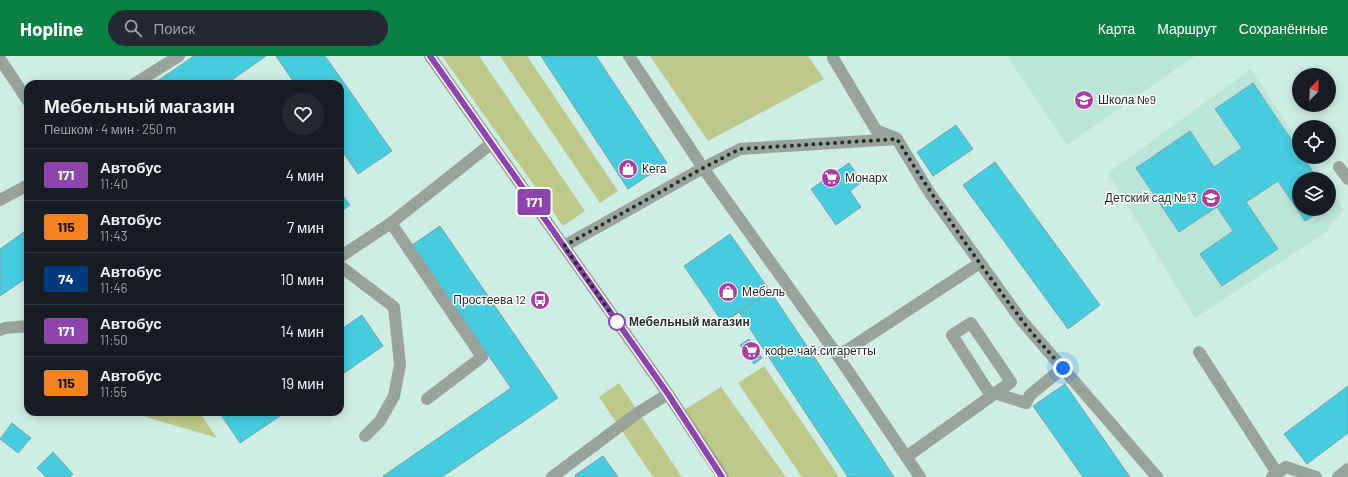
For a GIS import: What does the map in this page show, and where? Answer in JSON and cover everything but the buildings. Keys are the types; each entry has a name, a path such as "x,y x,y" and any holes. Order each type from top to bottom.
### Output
{"street":[{"path":"140,80 179,56"},
{"path":"430,56 668,394 722,477"},
{"path":"629,56 703,168 838,356 920,477"},
{"path":"833,58 876,130 897,139 930,192 1022,321 1157,477"},
{"path":"0,59 24,95"},
{"path":"564,246 703,168 740,149 897,139"},
{"path":"344,254 391,223 492,143"},
{"path":"1339,167 1348,179"},
{"path":"0,200 24,187"},
{"path":"391,223 482,357 427,399"},
{"path":"838,356 980,263"},
{"path":"344,269 394,307 400,365 394,396 380,421 365,436"},
{"path":"906,456 996,393 1011,382 970,323 952,335 988,391 996,393 1026,403 1030,395 1063,368"},
{"path":"0,330 5,328 24,326"},
{"path":"1199,352 1275,475 1286,468 1316,477"},
{"path":"560,475 639,412 668,394"},
{"path":"1338,477 1348,470"}],"shaded area":[{"name":"Школа №9","path":"1007,56 1195,56 1067,145"},
{"name":"Детский сад №13","path":"1251,69 1292,131 1292,164 1313,164 1319,172 1292,172 1292,216 1336,216 1336,198 1344,210 1326,232 1195,318 1108,173"}],"green space":[{"path":"442,56 479,56 585,211 563,226"},
{"path":"500,56 527,56 618,191 600,203"},
{"path":"650,56 808,56 824,79 708,141"},
{"path":"764,366 839,477 802,477 738,383"},
{"path":"619,383 682,477 653,477 599,397"},
{"path":"721,387 786,477 727,477 681,412"},
{"path":"143,416 202,416 217,438"}],"bus line":[{"name":"171","path":"430,56 668,394 722,477"}],"place":[{"name":"Школа №9","path":"1084,100"},
{"name":"Кега","path":"628,169"},
{"name":"Монарх","path":"831,178"},
{"name":"Детский сад №13","path":"1211,198"},
{"name":"Мебель","path":"728,292"},
{"name":"Простеева 12","path":"540,300"},
{"name":"Мебельный магазин","path":"617,322"},
{"name":"кофе.чай.сигаретты","path":"751,351"}],"route":[{"path":"617,322 564,246 703,168 740,149 897,139 930,192 1022,321 1063,368"}]}
